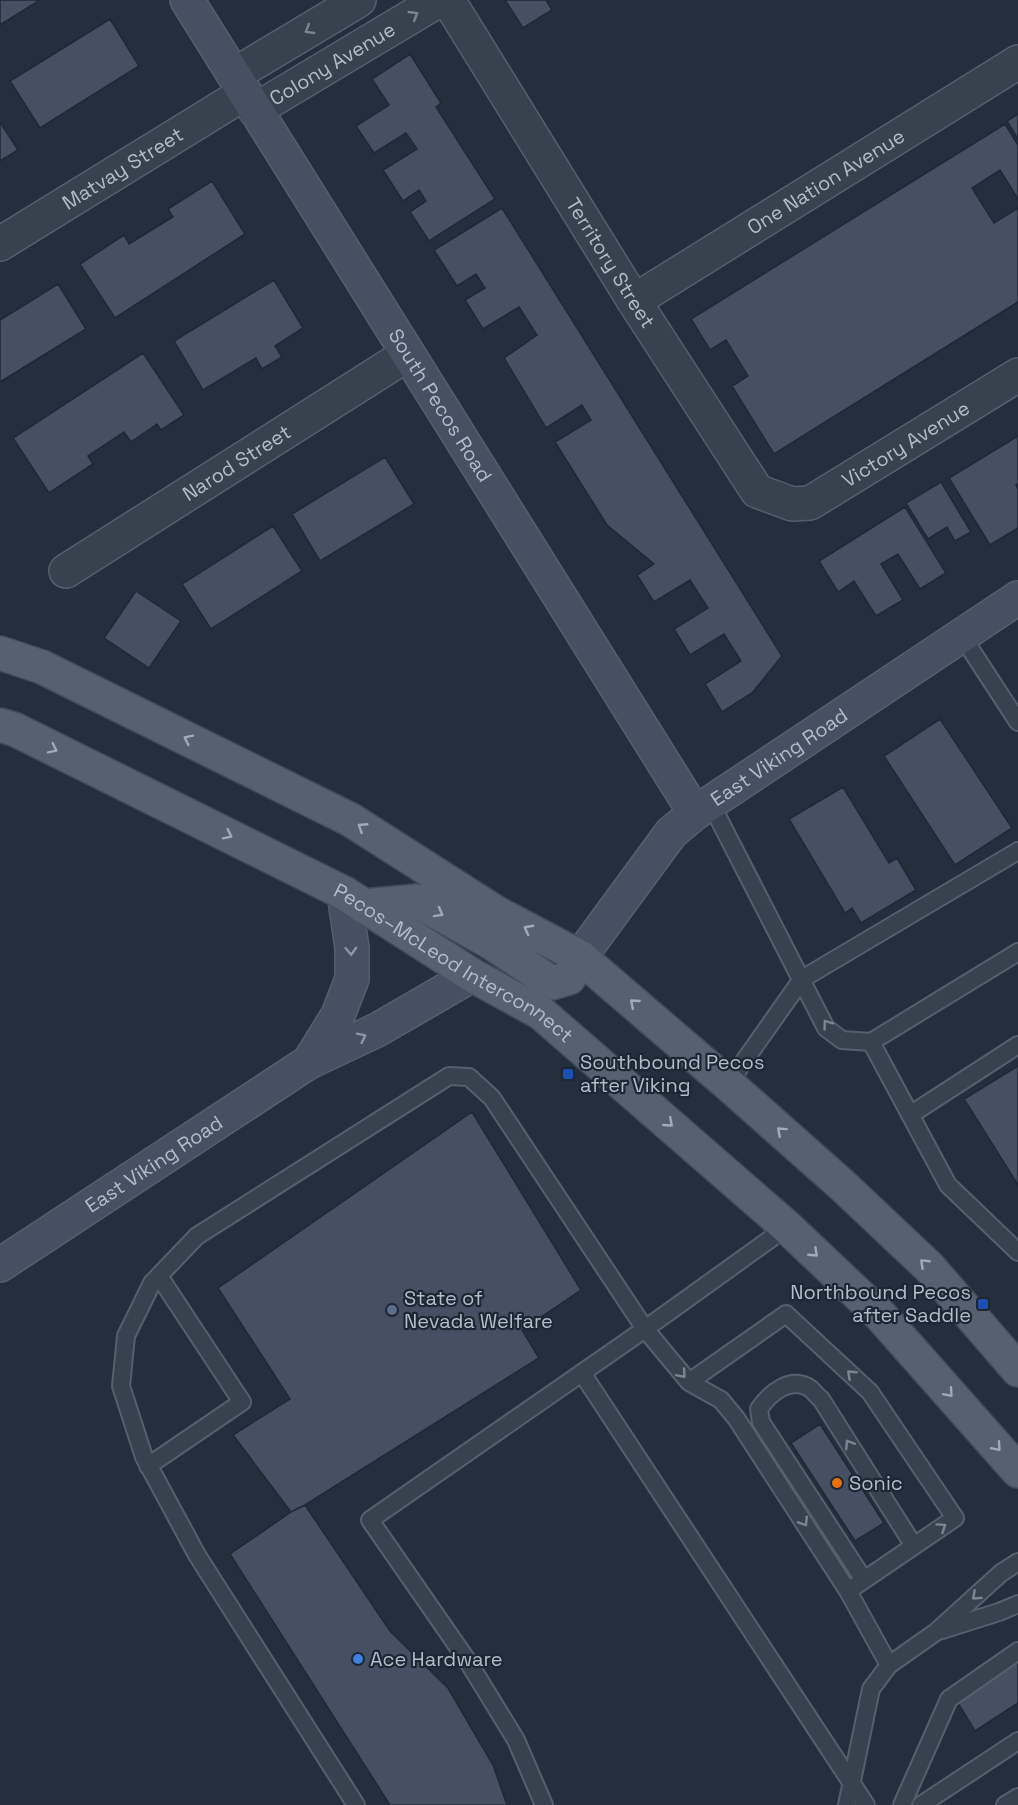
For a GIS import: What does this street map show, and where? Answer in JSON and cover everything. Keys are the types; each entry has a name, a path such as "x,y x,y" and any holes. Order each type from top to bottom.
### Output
{"main road":[{"path":"0,653 42,667 351,820 495,912 580,957 842,1185 929,1267 1018,1370"},
{"name":"Pecos–McLeod Interconnect","path":"0,725 16,730 353,899 472,975 541,1013 787,1227 880,1315 1018,1471"},
{"path":"353,899 417,901 490,942 552,983 569,978 580,957"}],"street":[{"name":"South Pecos Road","path":"187,0 408,354 703,808"},
{"name":"Colony Avenue","path":"245,92 359,0"},
{"name":"Colony Avenue","path":"245,92 439,0"},
{"name":"Territory Street","path":"448,0 634,301 757,491 792,504"},
{"name":"One Nation Avenue","path":"634,301 1018,62"},
{"name":"Matvay Street","path":"0,244 245,92"},
{"name":"Narod Street","path":"66,571 408,354"},
{"name":"Victory Avenue","path":"792,504 810,503 1018,375"},
{"name":"East Viking Road","path":"580,957 671,833 703,808 1018,598"},
{"name":"East Viking Road","path":"309,1062 338,1015 352,978 353,899"},
{"name":"East Viking Road","path":"0,1265 309,1062 377,1030 472,975"}],"lane":[{"path":"962,636 1018,722"},
{"path":"703,808 802,979 826,1028 842,1040 871,1042 1018,952"},
{"path":"728,1084 802,979 1018,851"},
{"path":"871,1042 948,1185 1018,1252"},
{"path":"910,1115 1018,1046"},
{"path":"356,1805 197,1555 148,1466 121,1386 126,1336 152,1283 197,1236 449,1076 469,1077 492,1098 645,1329 689,1382 721,1400 736,1418 848,1591 889,1665"},
{"path":"544,1805 516,1740 466,1660 369,1520 645,1329 787,1227"},
{"path":"148,1466 242,1402 159,1276"},
{"path":"689,1382 786,1314 870,1392 955,1518 848,1591"},
{"path":"582,1373 866,1805"},
{"path":"864,1580 761,1422 759,1409 775,1390 796,1384 809,1388 820,1399 914,1546"},
{"path":"847,1805 870,1689 889,1665 936,1632 1001,1573 1018,1562"},
{"path":"936,1632 1018,1604"},
{"path":"902,1805 949,1699 1018,1651"},
{"path":"921,1805 1018,1741"},
{"path":"1005,1805 1018,1797"}],"building":[{"path":"0,0 40,0 0,25"},
{"path":"505,0 546,0 552,10 523,28"},
{"path":"110,19 139,66 40,128 10,81"},
{"path":"410,54 441,103 436,107 495,199 429,241 410,212 426,201 419,190 403,201 383,170 417,149 406,133 374,153 356,126 389,105 372,79"},
{"path":"1018,114 1018,139 1007,121"},
{"path":"0,122 18,150 0,161"},
{"path":"1005,124 1018,145 1018,199 1000,170 972,188 994,223 1018,208 1018,302 774,454 732,386 748,376 726,340 710,350 691,319"},
{"path":"212,181 245,234 115,318 80,264 124,235 129,244 173,217 168,209"},
{"path":"502,208 782,656 752,693 722,712 705,684 741,661 724,634 690,655 674,629 708,608 690,580 654,602 637,575 654,564 607,525 555,442 591,420 582,405 546,428 504,358 537,335 519,307 483,329 465,300 485,288 476,274 457,286 434,250"},
{"path":"274,280 303,328 275,346 282,357 262,369 256,358 203,390 174,341"},
{"path":"58,284 86,329 0,382 0,320"},
{"path":"143,353 184,415 161,430 157,424 131,442 124,432 88,456 93,464 49,493 13,438"},
{"path":"1018,436 1018,483 1016,485 1018,489 1018,528 990,545 949,478"},
{"path":"385,457 414,504 320,561 292,514"},
{"path":"941,482 971,532 955,541 947,527 928,539 906,503"},
{"path":"905,507 946,573 920,589 898,554 881,564 903,600 876,616 854,581 838,592 819,561"},
{"path":"273,526 302,571 211,629 182,584"},
{"path":"136,591 181,621 149,668 104,638"},
{"path":"940,719 1012,828 955,865 884,756"},
{"path":"843,787 889,863 897,858 916,890 861,923 852,908 845,913 789,819"},
{"path":"1018,1066 1018,1185 964,1099"},
{"name":"State of Nevada Welfare","path":"472,1112 581,1290 522,1330 539,1358 291,1512 233,1435 290,1399 218,1288"},
{"name":"Sonic","path":"820,1424 884,1523 855,1541 791,1443"},
{"name":"Ace Hardware","path":"305,1505 390,1631 448,1688 493,1765 507,1805 390,1805 230,1554"},
{"path":"1018,1661 1018,1703 975,1731 958,1703"}],"place":[{"name":"Southbound Pecos after Viking","path":"568,1074"},
{"name":"Northbound Pecos after Saddle","path":"983,1304"},
{"name":"State of Nevada Welfare","path":"392,1310"},
{"name":"Sonic","path":"837,1483"},
{"name":"Ace Hardware","path":"358,1659"}]}
